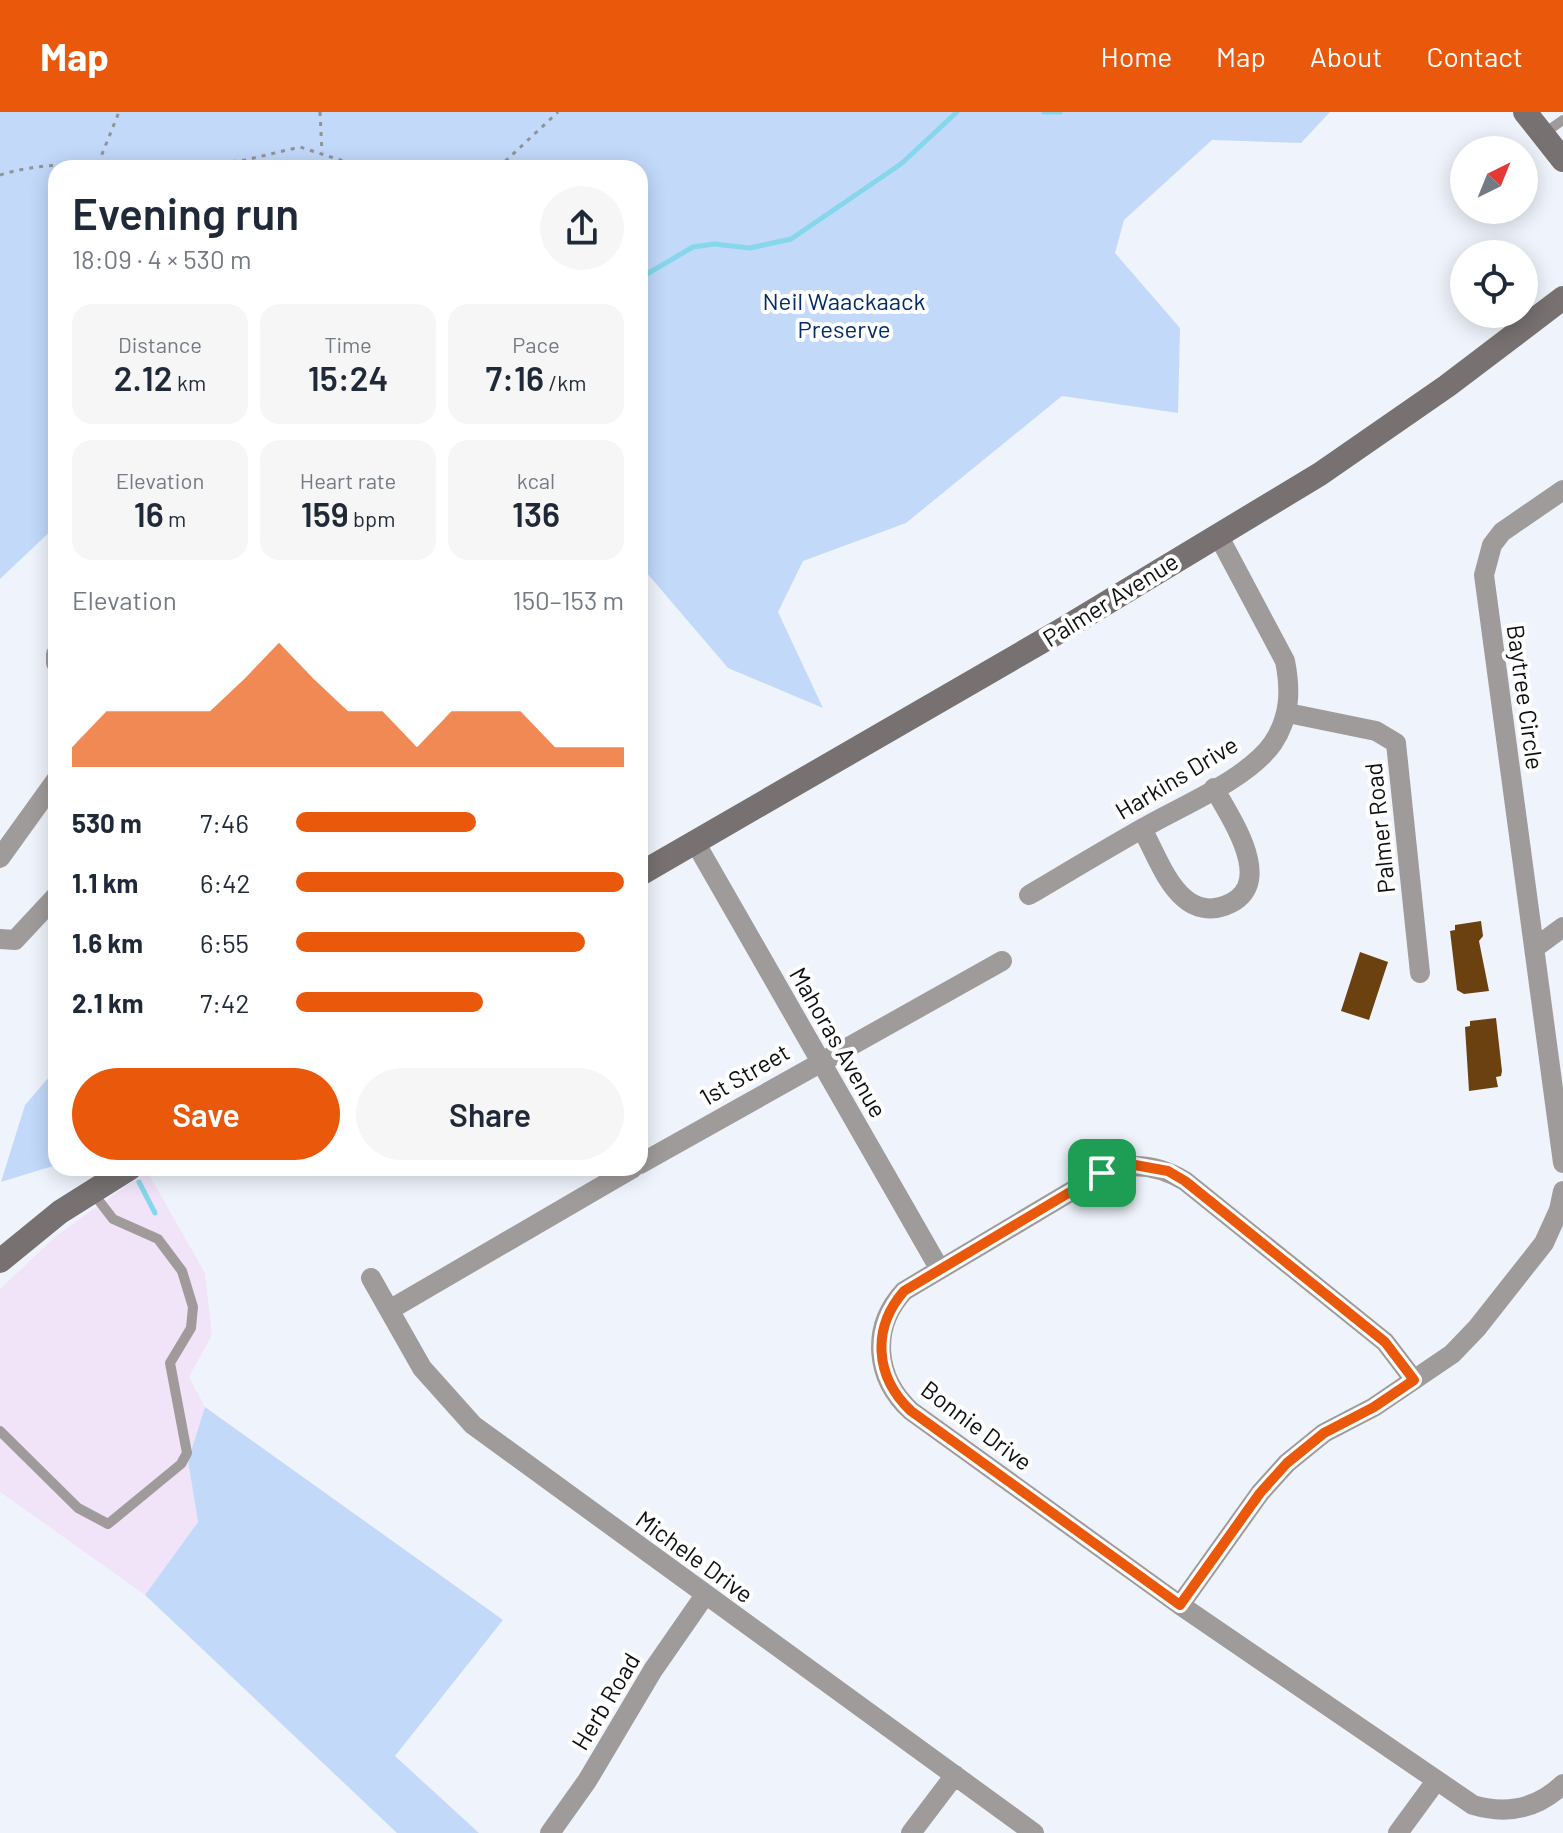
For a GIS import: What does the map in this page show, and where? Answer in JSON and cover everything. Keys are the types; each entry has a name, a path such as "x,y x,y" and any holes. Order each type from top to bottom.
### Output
{"street":[{"path":"1525,112 1563,160"},
{"name":"Palmer Avenue","path":"648,869 1060,631 1369,441 1563,298"},
{"name":"Baytree Circle","path":"1563,490 1502,532 1492,545 1484,575 1563,1163"},
{"path":"1218,535 1280,647 1289,682 1288,713"},
{"name":"Harkins Drive","path":"1029,895 1214,788 1265,753 1288,713"},
{"name":"Palmer Road","path":"1288,713 1376,731 1396,743 1420,973"},
{"path":"1142,829 1183,898 1206,909 1230,904 1248,883 1249,858 1214,788"},
{"path":"0,858 48,794"},
{"name":"Mahoras Avenue","path":"695,842 939,1268"},
{"path":"0,939 15,940 48,905"},
{"path":"1536,947 1563,927"},
{"name":"1st Street","path":"648,1159 1002,961"},
{"name":"Bonnie Drive","path":"1414,1380 1385,1342 1185,1181 1154,1167 1135,1165 1102,1173 904,1291 889,1311 880,1348 883,1370 891,1387 911,1411 1180,1605 1473,1805 1506,1811 1536,1804 1563,1784"},
{"path":"0,1261 92,1191 117,1176"},
{"path":"391,1309 619,1176"},
{"path":"1180,1605 1260,1493 1287,1463 1324,1433 1374,1407 1452,1354 1477,1328 1544,1243 1559,1210 1563,1191"},
{"name":"Michele Drive","path":"371,1278 422,1368 473,1425 1034,1833"},
{"name":"Herb Road","path":"550,1833 587,1781 653,1670 705,1595"},
{"path":"911,1833 955,1775"},
{"path":"1398,1833 1436,1781"}],"lane":[{"path":"1543,134 1563,120"},
{"path":"0,1431 78,1508 108,1524 181,1464 187,1453 170,1363 191,1328 193,1307 182,1271 158,1239 113,1219 92,1191"}],"path":[{"path":"101,160 119,112"},
{"path":"320,112 322,152"},
{"path":"507,160 558,112"},
{"path":"245,160 300,147 344,160"},
{"path":"0,175 48,166"}],"shaded area":[{"path":"140,1176 150,1176 205,1273 212,1335 189,1377 205,1407 188,1461 198,1522 145,1595 0,1492 0,1289 56,1236"}],"green space":[{"name":"Neil Waackaack Preserve","path":"0,112 1330,112 1301,143 1212,140 1124,220 1115,253 1180,328 1178,413 1062,396 906,523 803,561 778,612 823,708 728,668 648,574 648,160 48,160 48,534 0,579"},
{"path":"48,1078 48,1167 1,1182 25,1105"},
{"path":"205,1407 503,1620 395,1756 479,1833 397,1833 145,1595 198,1522 188,1461"}],"building":[{"path":"1481,921 1483,936 1479,941 1489,991 1464,994 1457,990 1450,931 1455,930 1455,925"},
{"path":"1360,952 1388,962 1369,1020 1341,1011"},
{"path":"1496,1018 1502,1071 1501,1076 1496,1077 1498,1087 1469,1091 1465,1027 1470,1026 1470,1021"}],"waterway":[{"path":"648,273 693,247 714,244 750,248 791,239 901,164 957,112"},
{"path":"1044,112 1060,112"},
{"path":"139,1182 155,1213"}],"route":[{"path":"1135,1165 1168,1171 1185,1181 1385,1342 1414,1380 1374,1407 1324,1433 1287,1463 1260,1493 1180,1605 911,1411 891,1387 883,1370 880,1348 882,1329 889,1311 904,1291 1102,1173 1135,1165"}]}
